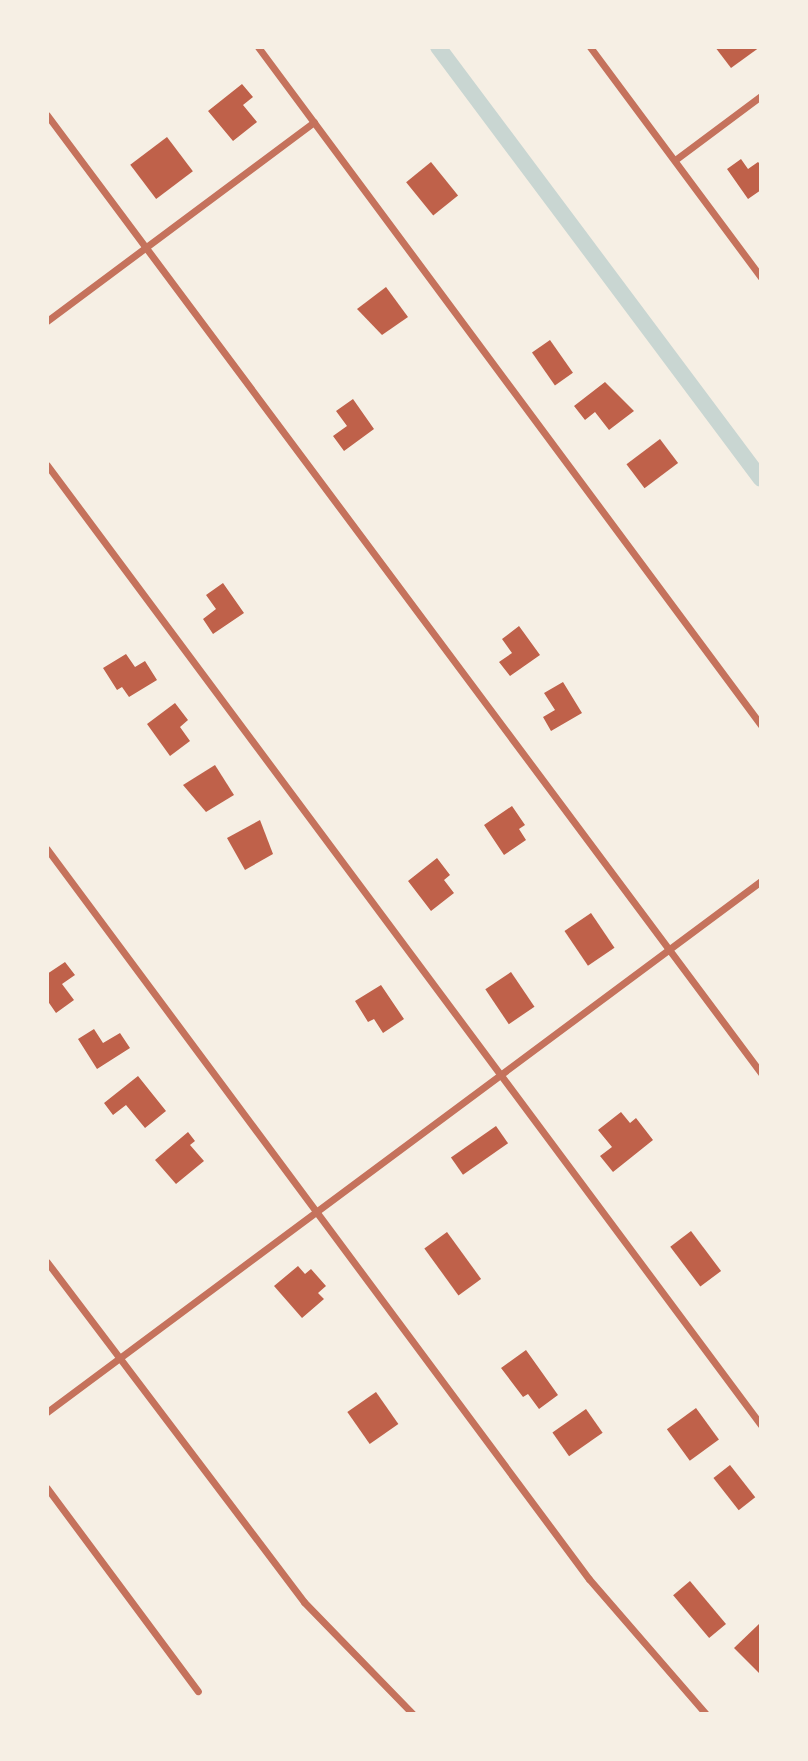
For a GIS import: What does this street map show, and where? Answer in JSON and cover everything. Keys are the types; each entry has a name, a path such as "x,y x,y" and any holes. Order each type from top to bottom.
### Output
{"street":[{"path":"258,47 761,724"},
{"path":"590,47 761,277"},
{"path":"675,160 761,96"},
{"path":"47,115 761,1073"},
{"path":"47,321 314,122"},
{"path":"47,466 761,1425"},
{"path":"47,849 589,1580 706,1714"},
{"path":"47,1412 761,881"},
{"path":"47,1262 304,1602 413,1714"},
{"path":"47,1488 198,1691"}],"building":[{"path":"715,47 760,47 731,68"},
{"path":"242,84 253,97 243,105 257,122 233,141 208,111"},
{"path":"167,137 193,171 156,199 130,165"},
{"path":"741,159 748,169 758,162 761,165 761,190 748,199 727,169"},
{"path":"431,162 458,195 433,216 406,182"},
{"path":"386,287 408,317 382,335 357,309"},
{"path":"550,340 573,373 555,385 532,353"},
{"path":"605,382 634,411 609,430 595,412 585,420 574,406"},
{"path":"353,399 374,429 344,451 333,436 347,426 336,411"},
{"path":"660,439 678,463 645,488 626,464"},
{"path":"223,583 244,613 213,634 203,619 216,609 206,595"},
{"path":"519,626 540,655 510,676 499,662 512,653 502,639"},
{"path":"126,654 135,667 145,661 157,680 129,697 122,687 117,690 103,668"},
{"path":"563,682 582,713 551,731 543,717 555,710 544,693"},
{"path":"175,703 188,720 180,727 190,741 170,756 147,724"},
{"path":"215,765 234,795 206,812 183,785"},
{"path":"512,806 525,825 519,829 526,840 504,855 484,825"},
{"path":"260,820 273,854 245,870 227,838"},
{"path":"437,858 450,875 444,880 454,893 431,911 408,881"},
{"path":"591,913 614,948 588,966 564,931"},
{"path":"65,962 75,975 62,984 74,1000 56,1013 47,1000 47,974"},
{"path":"511,972 534,1007 509,1024 485,989"},
{"path":"381,985 404,1019 383,1033 374,1019 368,1022 355,1001"},
{"path":"94,1029 103,1043 120,1033 130,1048 97,1069 78,1039"},
{"path":"138,1076 166,1111 145,1128 126,1105 113,1115 104,1103"},
{"path":"621,1112 630,1123 636,1118 653,1140 613,1172 600,1156 612,1147 598,1130"},
{"path":"496,1126 508,1143 463,1175 451,1158"},
{"path":"188,1132 195,1141 190,1145 204,1161 176,1184 155,1160"},
{"path":"691,1231 721,1271 700,1287 670,1247"},
{"path":"447,1232 481,1279 458,1295 424,1248"},
{"path":"298,1266 305,1274 311,1269 326,1286 318,1293 324,1299 302,1318 274,1286"},
{"path":"526,1350 558,1395 539,1409 528,1394 523,1397 501,1368"},
{"path":"376,1392 398,1424 370,1444 347,1412"},
{"path":"696,1408 719,1440 690,1461 667,1429"},
{"path":"586,1409 603,1433 569,1456 552,1433"},
{"path":"730,1465 755,1497 739,1510 713,1478"},
{"path":"690,1581 726,1624 709,1638 673,1595"},
{"path":"759,1624 761,1626 761,1675 734,1648"}],"waterway":[{"path":"438,47 761,479"}]}
